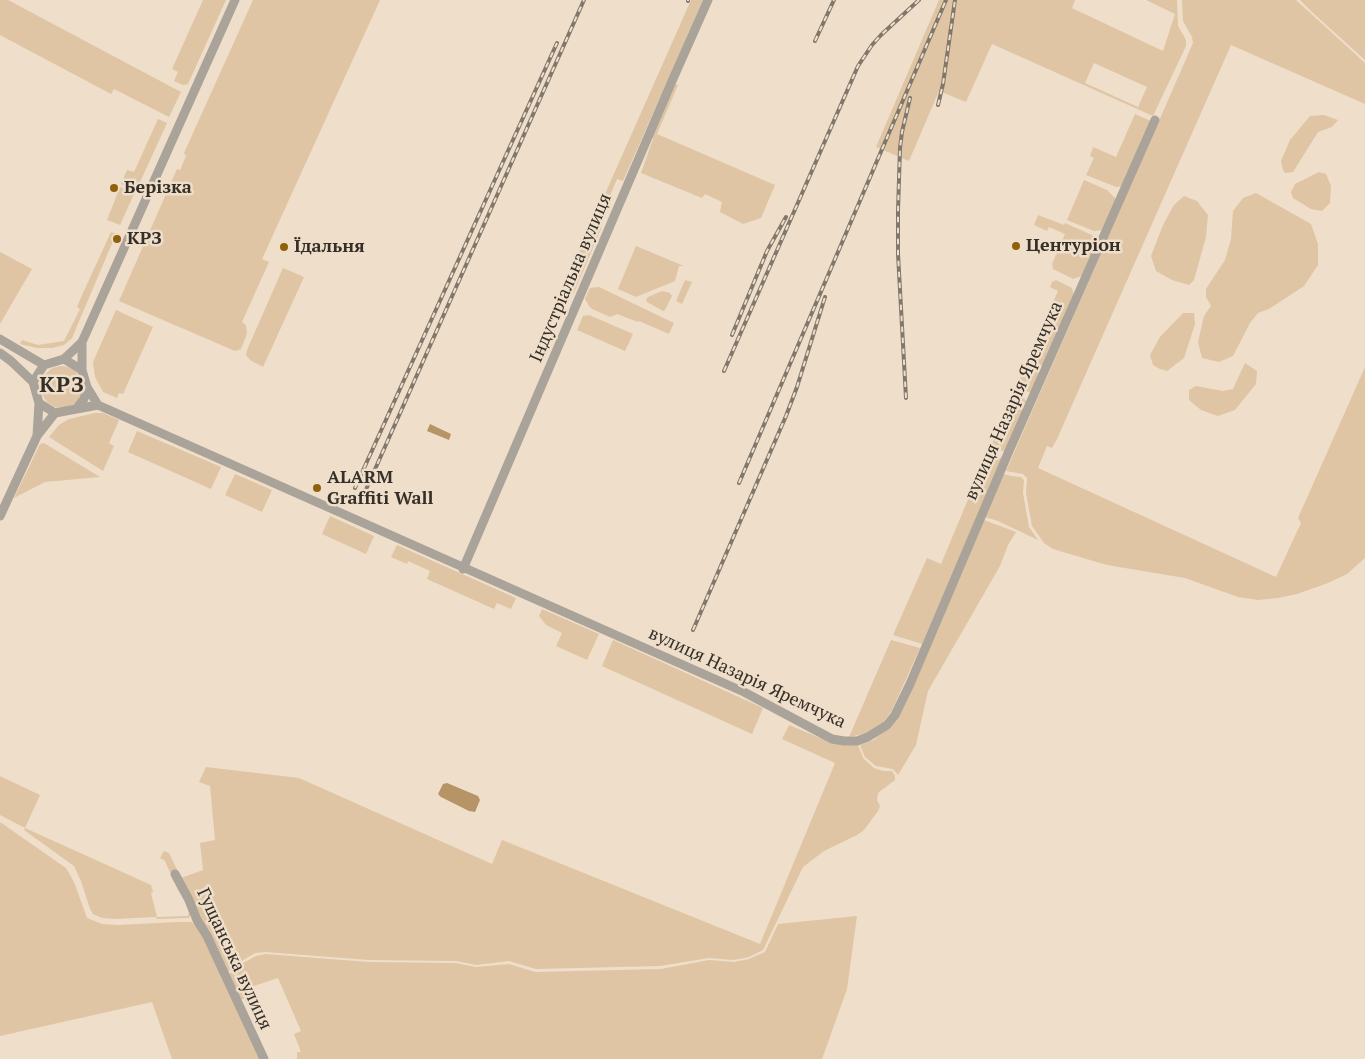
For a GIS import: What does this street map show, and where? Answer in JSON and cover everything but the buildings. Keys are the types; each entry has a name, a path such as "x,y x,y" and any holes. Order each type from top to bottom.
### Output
{"street":[{"path":"33,382 44,365 64,359 82,342 234,0"},
{"name":"Індустріальна вулиця","path":"463,569 708,0"},
{"name":"вулиця Назарія Яремчука","path":"98,405 463,569 744,692 832,738 844,741 857,741 868,737 887,725 894,716 910,684 1001,470 1155,120"},
{"path":"0,338 44,365"},
{"path":"39,404 55,413 98,405 88,387 82,370 82,342"},
{"path":"0,353 33,382 39,404 37,436"},
{"path":"64,359 82,370"},
{"path":"76,409 84,399 88,387"},
{"path":"0,516 3,500 37,436 55,413"},
{"name":"Гущанська вулиця","path":"175,874 197,920 207,936 264,1059"}],"shaded area":[{"path":"0,0 8,0 181,92 169,117 114,89 111,94 0,35"},
{"path":"203,0 226,0 188,84 183,85 174,81 178,72 172,69"},
{"path":"253,0 380,0 262,259 269,262 242,322 246,325 247,334 241,349 235,351 119,301 177,169 180,170 186,156 184,153"},
{"path":"691,0 703,0 623,181 617,179 604,210 601,229 573,295 570,273"},
{"path":"939,0 1075,0 1072,8 1163,51 1175,14 1146,0 1177,0 1178,26 1186,40 1186,46 1153,116 992,44 966,102 939,91 909,161 876,147","holes":["1094,63 1147,87 1138,107 1085,83"]},
{"path":"1182,0 1296,0 1365,63 1365,104 1231,45 1057,439 1052,448 1047,446 1038,468 1276,577 1301,523 1298,518 1365,367 1365,558 1347,574 1328,583 1297,594 1278,598 1258,600 1238,597 1185,578 1107,565 1053,549 1044,543 1032,526 1026,493 1027,478 1023,474 1006,471 1193,43 1192,37 1183,21"},
{"path":"1300,0 1365,0 1365,60 1313,13"},
{"path":"675,84 678,85 657,134 775,185 761,218 743,224 720,212 722,202 705,194 702,198 641,173 653,139 652,137"},
{"path":"1135,114 1151,121 1123,186 1116,187 1086,175 1094,158 1090,156 1093,147 1116,157"},
{"path":"1324,115 1338,120 1332,127 1318,132 1293,172 1285,173 1281,161 1290,140 1310,116"},
{"path":"158,119 167,123 136,191 121,184 127,170 134,172"},
{"path":"1319,172 1326,174 1331,186 1330,203 1322,211 1311,209 1293,198 1291,192 1295,184"},
{"path":"1084,180 1107,190 1115,198 1116,202 1103,230 1094,231 1067,220"},
{"path":"120,187 134,194 120,225 107,220"},
{"path":"1256,193 1311,224 1318,244 1318,265 1304,286 1269,309 1258,313 1250,323 1233,356 1219,362 1202,358 1198,342 1204,316 1211,306 1206,297 1206,289 1225,260 1231,239 1233,211 1243,198"},
{"path":"1184,196 1197,201 1208,215 1206,237 1194,280 1189,285 1172,280 1156,271 1151,256 1163,225 1174,205"},
{"path":"1038,215 1064,225 1065,223 1092,235 1098,242 1084,275 1073,279 1053,269 1052,264 1065,234 1049,227 1047,231 1034,225"},
{"path":"111,232 116,234 72,338 64,345 52,348 37,348 20,344 22,340 38,345 64,341 80,309 77,307"},
{"path":"636,246 684,266 679,266 675,281 636,297 618,289"},
{"path":"0,252 32,269 0,324"},
{"path":"283,268 304,277 263,367 250,360 246,355 247,350"},
{"path":"685,280 692,282 682,304 676,301"},
{"path":"1056,280 1072,288 1074,296 1031,393 1016,387 1058,291 1050,287 1052,282"},
{"path":"599,287 674,323 669,334 639,321 617,314 610,317 592,309 585,299 590,288"},
{"path":"662,291 670,293 672,296 663,311 647,302 646,299"},
{"path":"116,310 153,327 123,394 119,393 117,398 103,392 95,377 93,362"},
{"path":"1183,313 1194,313 1195,324 1184,358 1167,371 1160,369 1153,365 1150,355 1160,337"},
{"path":"589,315 633,334 625,351 577,330 583,316"},
{"path":"1245,363 1257,371 1256,384 1235,410 1218,416 1201,410 1189,400 1189,390 1196,386 1223,391 1233,389"},
{"path":"58,366 66,366 77,372 83,387 77,402 66,408 58,408 47,402 41,391 41,383 47,372"},
{"path":"1014,391 1022,395 1027,403 1005,452 991,446"},
{"path":"103,413 119,420 109,443 114,446 103,471 49,437 59,425 69,419"},
{"path":"430,424 451,434 449,440 427,431"},
{"path":"137,431 221,467 211,489 128,452"},
{"path":"44,443 100,477 45,482 14,498 40,444"},
{"path":"988,452 1002,458 922,644 893,635 927,558 941,564"},
{"path":"235,474 272,490 262,512 225,495"},
{"path":"1004,474 1021,477 1024,480 1023,493 1029,527 1038,540 998,521 985,517"},
{"path":"330,516 374,536 366,554 322,534"},
{"path":"984,520 1016,532 1008,545 1000,566 928,691 916,745 898,775 893,769 876,766 865,757 860,745 874,740 896,721"},
{"path":"397,545 516,598 511,609 497,603 494,609 427,579 430,571 408,561 407,564 391,557"},
{"path":"542,609 599,634 587,660 556,646 562,633 546,625 539,616"},
{"path":"613,640 763,708 752,734 602,666"},
{"path":"891,640 920,648 892,710 882,724 867,733 849,737"},
{"path":"789,725 827,741 838,744 858,745 863,758 874,768 892,771 895,776 895,780 878,793 877,800 880,806 864,830 824,851 803,867 763,950 749,957 734,960 709,958 660,966 536,969 509,961 476,965 456,961 369,960 265,952 255,953 235,965 226,974 192,912 189,918 157,919 156,917 102,918 93,914 74,866 24,830 25,828 151,885 157,917 188,916 189,913 181,891 178,890 165,861 160,858 164,851 169,853 181,878 203,870 200,843 215,840 210,786 199,782 206,767 299,778 492,864 502,840 760,944 835,763 782,739"},
{"path":"0,776 40,795 25,828 0,815"},
{"path":"447,783 478,796 480,800 475,812 469,811 438,794 443,784"},
{"path":"0,822 66,868 74,882 87,918 102,924 191,922 199,927 262,1059 172,1059 152,1002 0,1036"},
{"path":"857,916 847,989 822,1059 297,1059 297,1052 301,1052 294,1034 301,1031 278,978 251,987 254,995 240,1000 227,977 236,967 256,956 265,954 369,962 455,963 476,967 509,964 535,972 661,969 709,960 734,962 749,959 765,952 778,924"}],"railway":[{"path":"364,494 584,0"},
{"path":"815,41 834,0"},
{"path":"724,371 858,66 881,35 919,0"},
{"path":"739,483 946,0"},
{"path":"938,105 943,84 955,0"},
{"path":"355,488 557,43"},
{"path":"906,398 898,254 898,211 900,148 910,98"},
{"path":"732,335 767,251 786,217"},
{"path":"693,630 786,416 825,297"}],"place":[{"name":"Берізка","path":"114,188"},
{"name":"КРЗ","path":"117,239"},
{"name":"Центуріон","path":"1016,246"},
{"name":"Їдальня","path":"284,247"},
{"name":"ALARM Graffiti Wall","path":"317,488"}],"district":[{"name":"КРЗ","path":"62,386"}]}
